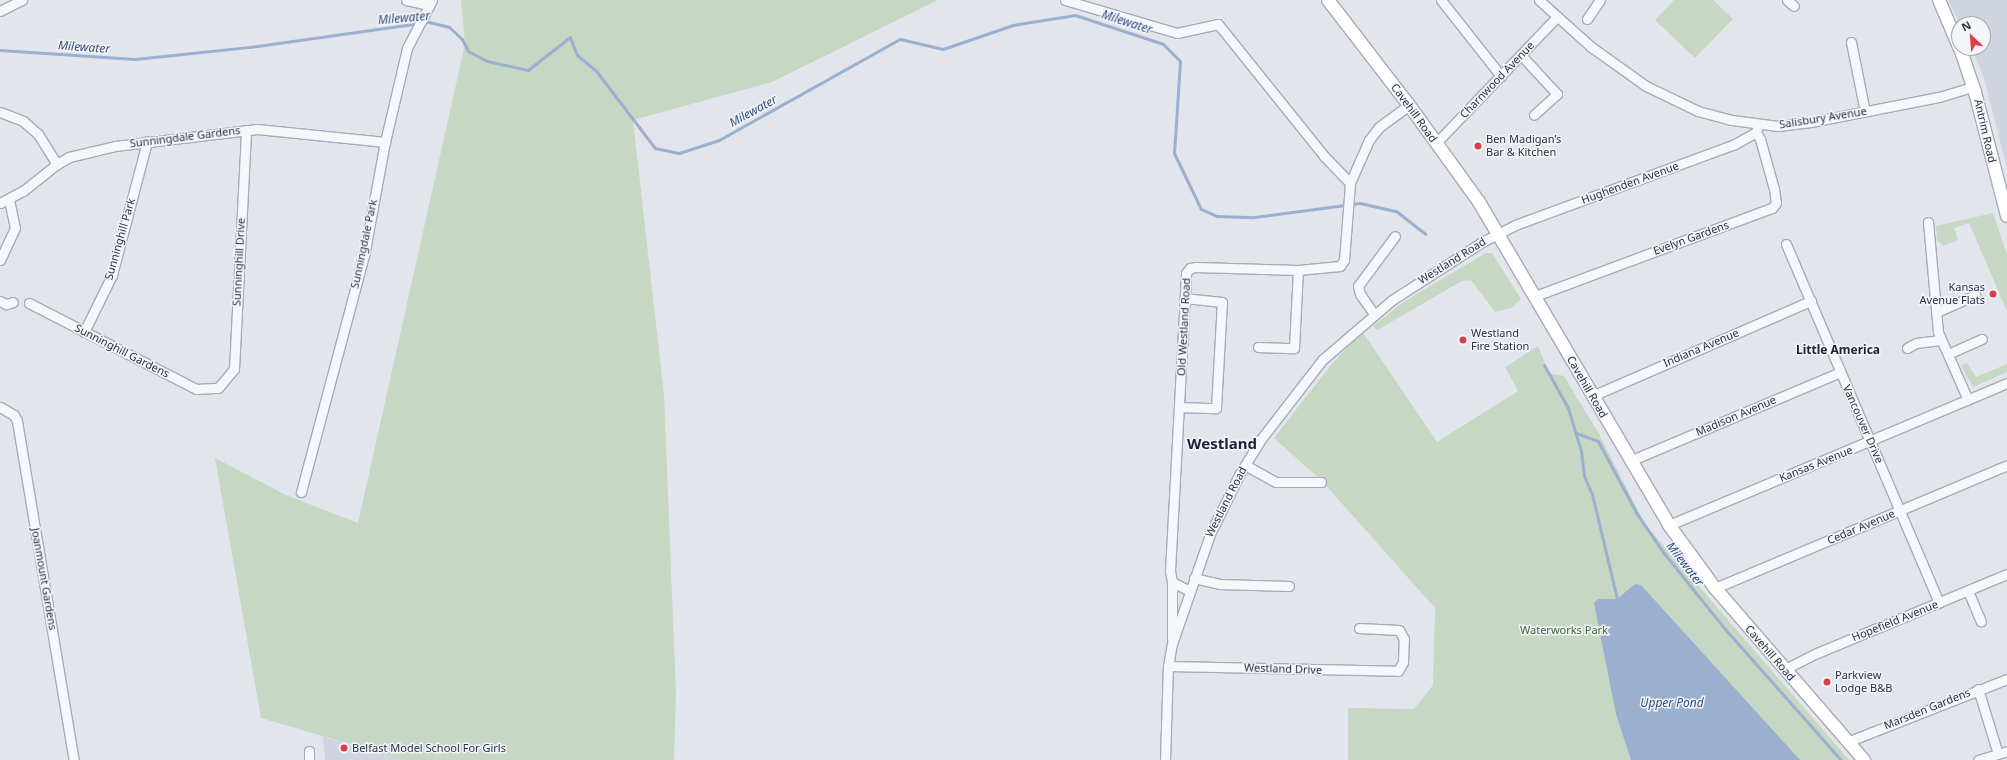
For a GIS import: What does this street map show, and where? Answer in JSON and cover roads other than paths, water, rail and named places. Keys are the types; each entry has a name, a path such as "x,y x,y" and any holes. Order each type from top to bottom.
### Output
{"main road":[{"name":"Cavehill Road","path":"1328,0 1409,105 1479,202 1669,525 1715,588 1864,760"},
{"name":"Antrim Road","path":"1938,0 1951,29"},
{"name":"Antrim Road","path":"1962,56 1974,86 2006,212"}],"street":[{"path":"0,11 22,0"},
{"path":"406,0 431,2"},
{"path":"1065,0 1177,33 1218,24 1324,156 1350,183"},
{"path":"1441,0 1501,76"},
{"name":"Salisbury Avenue","path":"1539,0 1590,46 1646,86 1706,114 1757,129 1811,122 1865,112 1939,97 1974,86"},
{"path":"1587,18 1600,0"},
{"name":"Sunningdale Park","path":"301,492 364,256 385,142 407,48 431,2"},
{"name":"Charnwood Avenue","path":"1436,142 1522,55 1557,17"},
{"path":"1850,42 1865,112"},
{"path":"1522,55 1557,94 1534,115"},
{"name":"Old Westland Road","path":"1172,644 1172,582 1170,544 1186,273 1190,268 1298,270 1340,266 1344,260 1350,183 1369,140 1379,127 1409,105"},
{"path":"0,112 23,121 38,134 57,164"},
{"name":"Hughenden Avenue","path":"1498,235 1515,226 1733,145 1757,129"},
{"name":"Evelyn Gardens","path":"1535,296 1772,208 1776,203 1774,189 1757,129"},
{"name":"Sunningdale Gardens","path":"4,202 57,164 83,153 147,142 246,130 295,132 385,142"},
{"name":"Sunninghill Drive","path":"218,388 234,369 246,130"},
{"name":"Sunninghill Park","path":"84,332 112,275 147,142"},
{"path":"0,260 15,228 4,202"},
{"path":"1928,222 1938,332 1968,400"},
{"name":"Westland Road","path":"1165,760 1168,666 1172,644 1210,534 1245,465 1261,439 1322,360 1374,314 1476,245 1498,235"},
{"path":"1374,314 1360,294 1358,286 1395,236"},
{"name":"Vancouver Drive","path":"1786,244 1917,550 1916,554 1939,603"},
{"path":"1258,347 1294,348 1298,270"},
{"path":"1936,312 1975,295"},
{"path":"1179,407 1216,408 1222,302 1185,298"},
{"path":"0,301 6,304 13,302"},
{"name":"Indiana Avenue","path":"1592,396 1811,301"},
{"name":"Sunninghill Gardens","path":"29,303 196,389 218,388"},
{"path":"1948,354 1982,339"},
{"path":"1907,348 1916,343 1941,340"},
{"name":"Madison Avenue","path":"1632,460 1840,372"},
{"name":"Kansas Avenue","path":"1669,525 1871,442 2007,383"},
{"name":"Joanmount Gardens","path":"0,407 14,415 17,421 74,760"},
{"path":"1245,465 1276,482 1321,482"},
{"name":"Cedar Avenue","path":"1715,588 2007,465"},
{"name":"Hopefield Avenue","path":"1785,669 1817,653 2007,574"},
{"path":"1194,578 1219,584 1289,586"},
{"path":"1172,582 1190,591"},
{"path":"1968,591 1981,620"},
{"name":"Westland Drive","path":"1168,666 1398,671 1403,662 1404,639 1399,630 1359,628"},
{"name":"Marsden Gardens","path":"1847,742 1978,689 2007,679"},
{"path":"1978,689 1998,754"},
{"path":"1978,760 2007,751"}],"water":[{"name":"Upper Pond","path":"1635,584 1641,585 1800,760 1631,760 1616,714 1594,603 1598,599 1617,599"}],"waterway":[{"name":"Milewater","path":"0,50 135,59 250,47 429,22 449,27 462,39 468,51 487,61 528,70 570,37 577,55 597,72 655,148 679,153 719,140 900,39 943,49 1013,25 1075,15 1163,44 1180,61 1174,153 1201,209 1217,216 1254,217 1360,203 1396,211 1425,234"},
{"path":"1544,365 1568,408 1581,451 1584,476 1592,494 1617,599"},
{"name":"Milewater","path":"1576,433 1598,441 1637,514 1663,552 1725,629 1841,760"}],"place":[{"name":"Ben Madigan’s Bar & Kitchen","path":"1478,146"},
{"name":"Kansas Avenue Flats","path":"1993,294"},
{"name":"Westland Fire Station","path":"1463,340"},
{"name":"Parkview Lodge B&B","path":"1827,682"},
{"name":"Belfast Model School For Girls","path":"344,748"}],"district":[{"name":"Little America","path":"1838,350"},
{"name":"Westland","path":"1222,444"}],"park label":[{"name":"Waterworks Park","path":"1564,630"}]}
